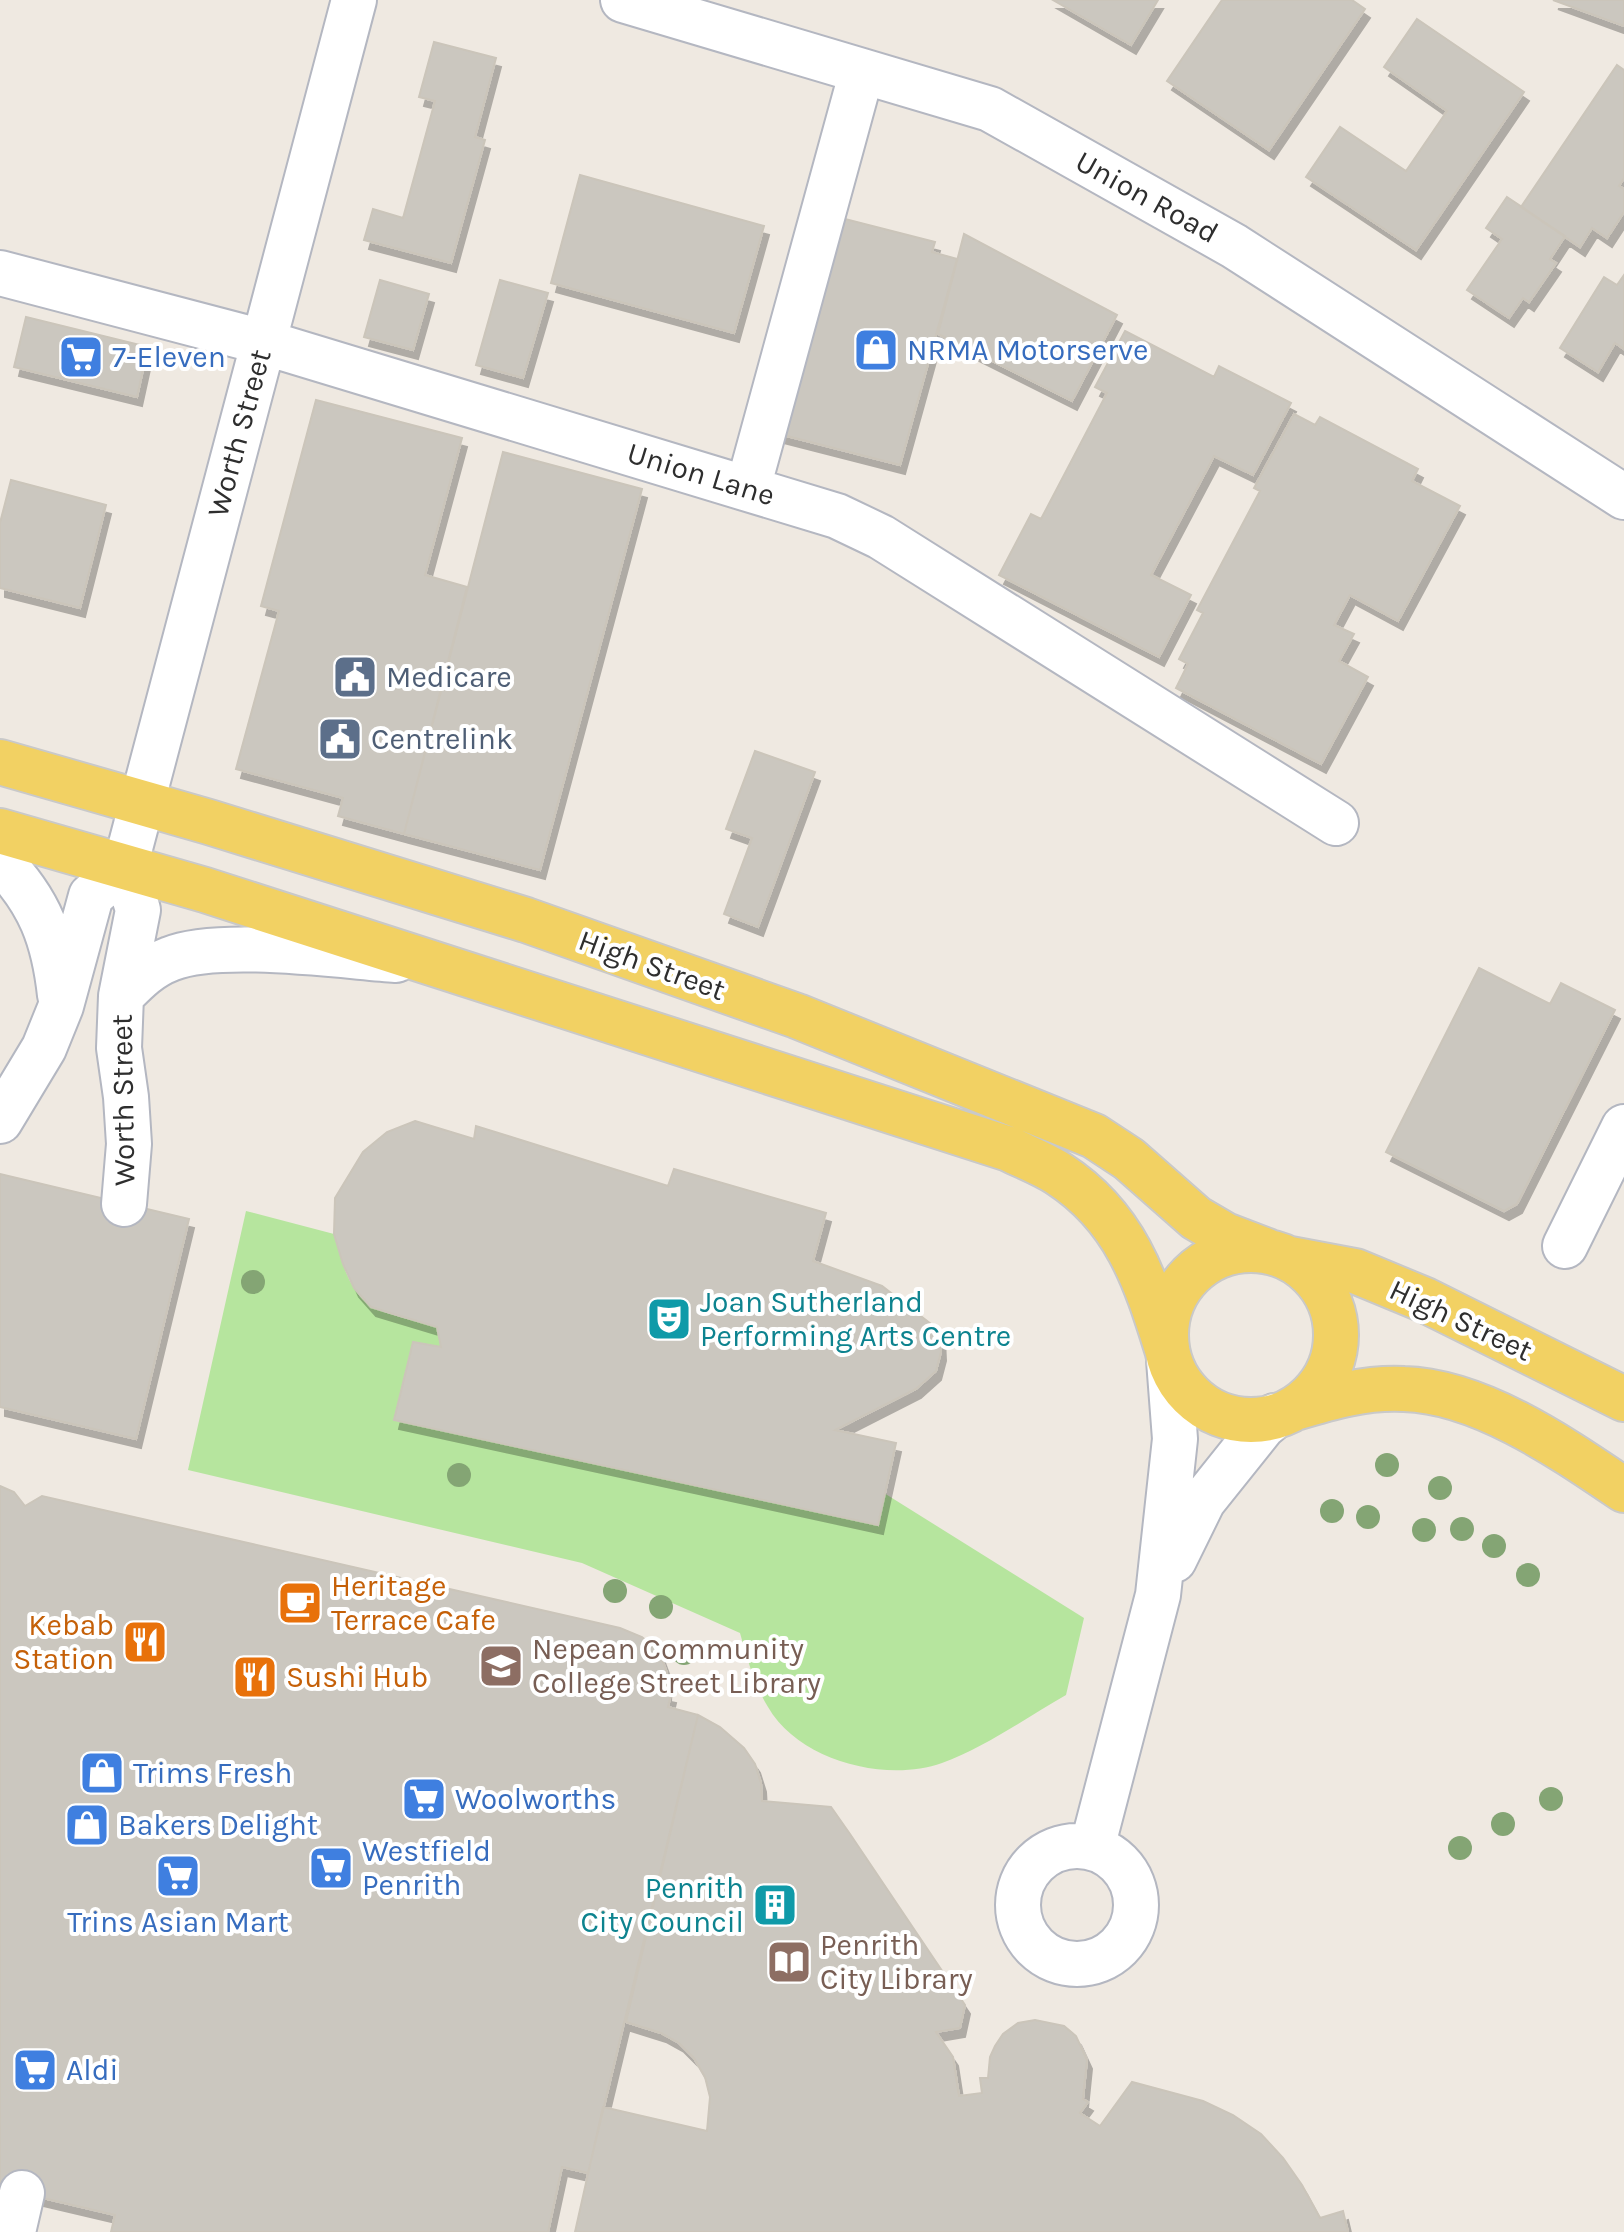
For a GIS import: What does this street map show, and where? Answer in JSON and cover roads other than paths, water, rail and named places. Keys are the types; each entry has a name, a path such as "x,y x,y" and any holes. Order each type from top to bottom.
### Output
{"main road":[{"name":"High Street","path":"0,762 142,802 526,920 811,1022 1094,1136 1129,1159 1196,1218 1225,1235 1279,1255 1355,1271 1425,1300 1624,1399"},
{"name":"High Street","path":"0,831 205,890 1009,1149 1058,1174 1098,1206 1124,1238 1149,1290 1168,1355"},
{"path":"1285,1412 1315,1391 1330,1370 1337,1345 1336,1319 1327,1295 1312,1274 1279,1255 1243,1250 1221,1255 1200,1267 1183,1283 1172,1303 1166,1326 1168,1355 1179,1380 1193,1397 1211,1410 1254,1420 1285,1412 1347,1392 1404,1388 1462,1398 1527,1430 1624,1490"}],"street":[{"name":"Worth Street","path":"124,1204 129,1144 119,1048 121,996 138,910 125,867 354,0"},
{"name":"Union Road","path":"623,0 990,109 1234,246 1624,497"},
{"path":"748,488 862,71"},
{"name":"Union Lane","path":"0,273 263,342 837,516 881,537 1336,823"},
{"name":"Worth Street","path":"0,861 16,877 38,910 56,959 61,1006"},
{"name":"Worth Street","path":"0,1121 44,1048 61,1006 91,896 125,867"},
{"name":"Worth Street","path":"121,996 143,973 171,958 206,952 254,950 429,962"},
{"path":"1565,1246 1624,1127"},
{"path":"1092,1848 1158,1595 1175,1439 1168,1355"},
{"path":"1158,1595 1203,1501 1243,1450 1285,1412"}],"place":[{"name":"NRMA Motorserve","path":"876,350"},
{"name":"7-Eleven","path":"81,357"},
{"name":"Medicare","path":"355,677"},
{"name":"Centrelink","path":"340,739"},
{"name":"Joan Sutherland Performing Arts Centre","path":"669,1319"},
{"name":"Heritage Terrace Cafe","path":"300,1603"},
{"name":"Kebab Station","path":"145,1642"},
{"name":"Nepean Community College Street Library","path":"501,1666"},
{"name":"Sushi Hub","path":"255,1677"},
{"name":"Trims Fresh","path":"102,1773"},
{"name":"Woolworths","path":"424,1799"},
{"name":"Bakers Delight","path":"87,1825"},
{"name":"Westfield Penrith","path":"331,1868"},
{"name":"Trins Asian Mart","path":"178,1876"},
{"name":"Penrith City Council","path":"775,1905"},
{"name":"Penrith City Library","path":"789,1962"},
{"name":"Aldi","path":"35,2070"}]}
